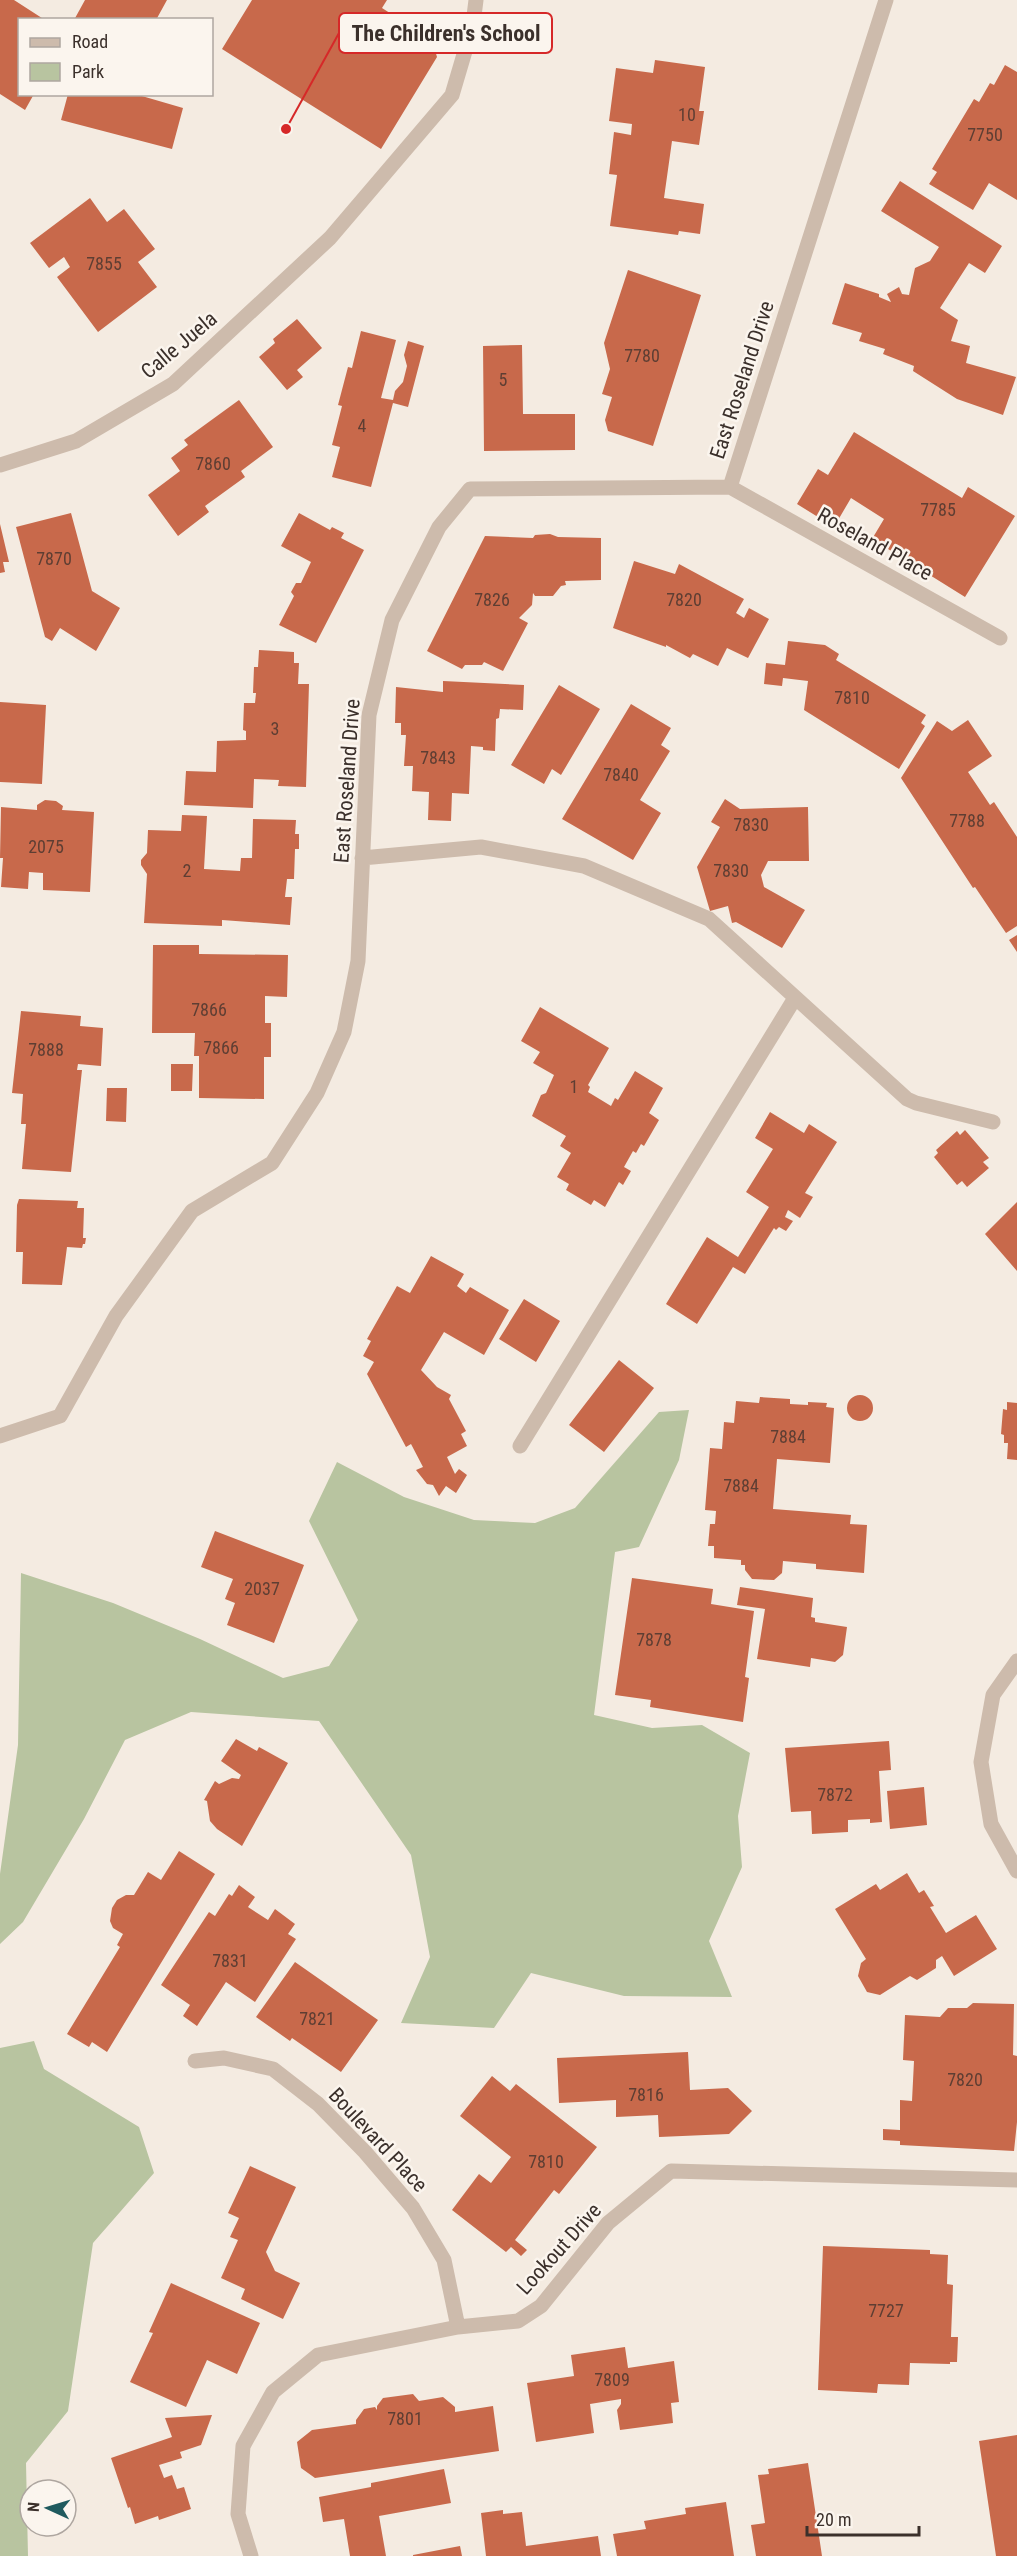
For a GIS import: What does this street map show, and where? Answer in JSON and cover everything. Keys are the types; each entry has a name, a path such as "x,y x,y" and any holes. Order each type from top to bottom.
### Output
{"street":[{"name":"Calle Juela","path":"0,465 76,441 173,384 330,237 452,95 472,24 476,0"},
{"name":"East Roseland Drive","path":"0,1436 60,1416 116,1316 192,1211 272,1163 317,1093 344,1032 358,961 369,715 392,620 439,527 470,489 730,487 886,0"},
{"name":"Roseland Place","path":"730,487 1000,638"},
{"path":"362,858 480,847 584,866 709,919 907,1099 993,1122"},
{"path":"520,1446 795,998"},
{"path":"1017,1661 993,1695 981,1762 991,1824 1017,1871"},
{"name":"Boulevard Place","path":"195,2061 224,2058 273,2070 318,2104 365,2152 413,2208 444,2260 458,2327"},
{"name":"Lookout Drive","path":"250,2556 238,2514 243,2446 273,2392 318,2355 458,2327 518,2321 541,2306 608,2223 671,2171 1017,2180"}],"green space":[{"path":"689,1410 679,1460 639,1547 615,1552 594,1715 652,1728 702,1725 750,1753 738,1816 742,1867 709,1941 732,1997 624,1996 531,1973 494,2028 401,2023 430,1957 411,1855 319,1721 191,1712 125,1740 84,1819 23,1922 0,1944 0,1874 18,1745 21,1573 113,1603 200,1639 283,1678 329,1666 358,1620 309,1521 337,1462 404,1497 474,1520 535,1523 575,1508 659,1412"},
{"path":"34,2041 44,2069 139,2127 154,2173 93,2243 68,2411 26,2463 26,2478 18,2478 18,2538 28,2538 28,2556 0,2556 0,2048"}],"building":[{"path":"0,0 14,0 42,18 18,18 18,96 33,96 25,110 0,94"},
{"path":"85,0 167,0 157,18 75,18"},
{"path":"252,0 387,0 382,8 432,40 437,57 381,149 222,49"},
{"path":"655,60 705,67 699,111 704,111 699,145 672,141 664,198 704,204 700,234 679,231 678,235 610,226 617,175 609,174 614,132 631,135 632,124 609,121 616,68 653,73"},
{"path":"1005,65 1017,72 1017,200 989,183 973,210 929,184 937,172 932,169 974,99 979,102 990,83 994,85"},
{"path":"67,96 142,96 183,108 172,149 61,120"},
{"path":"900,181 1002,246 985,273 969,263 940,308 958,320 951,341 970,346 966,363 1016,377 1003,415 957,399 913,371 914,366 883,354 885,349 859,341 862,333 832,324 845,283 879,294 879,297 891,302 887,294 899,287 902,294 909,295 915,268 930,261 939,247 881,211"},
{"path":"90,198 107,222 124,209 155,249 138,262 157,287 98,332 57,277 70,267 64,257 49,268 30,243"},
{"path":"628,270 701,295 653,446 608,431 605,420 612,397 602,394 610,369 604,343"},
{"path":"297,319 322,348 297,370 303,377 287,390 259,357 275,343 273,339"},
{"path":"361,331 396,340 381,398 393,400 395,391 403,382 407,366 404,355 408,341 424,346 408,407 393,403 371,487 332,477 340,447 332,445 342,406 338,405 348,367 352,368"},
{"path":"522,345 523,414 575,414 575,450 484,451 483,346"},
{"path":"239,400 273,447 241,471 245,477 205,506 209,512 178,536 148,495 180,471 171,458 188,445 184,440"},
{"path":"854,432 962,498 968,487 1015,516 965,597 872,539 884,519 851,498 834,527 797,504 818,469 828,475"},
{"path":"71,513 92,591 120,608 96,651 60,628 52,641 45,637 16,527"},
{"path":"299,513 330,530 332,527 344,533 341,538 364,550 316,643 279,625 294,596 291,592 296,583 301,583 311,562 281,546"},
{"path":"0,524 9,562 3,562 5,572 0,573"},
{"path":"550,534 558,537 601,538 601,580 565,581 566,585 561,586 553,596 535,596 533,593 532,605 519,618 528,623 503,671 484,662 482,665 465,665 462,669 427,651 485,536 533,538 535,535"},
{"path":"634,561 675,574 679,564 744,599 736,613 744,618 749,608 769,619 748,658 727,648 718,666 693,654 690,658 666,645 666,647 613,628"},
{"path":"788,641 825,645 839,654 836,660 926,715 921,723 925,726 899,769 804,710 808,681 783,678 782,686 764,684 766,663 785,665"},
{"path":"259,650 294,652 294,663 299,663 298,684 309,684 306,787 278,786 279,780 254,779 253,808 184,805 186,771 216,772 217,741 246,740 246,731 243,730 244,703 255,703 254,667 258,667"},
{"path":"443,681 524,685 523,710 500,709 499,718 496,719 495,751 471,746 469,794 452,793 451,821 428,820 429,792 412,791 413,766 404,766 406,735 401,735 401,723 395,723 396,687 443,692"},
{"path":"559,685 600,709 561,775 552,769 544,784 511,765"},
{"path":"0,702 46,705 42,784 0,782"},
{"path":"631,704 671,728 661,745 670,751 640,800 661,813 633,860 562,819"},
{"path":"968,720 992,756 968,772 990,805 994,802 1017,837 1017,926 1006,933 975,887 973,888 901,778 937,721 952,731"},
{"path":"725,799 740,809 808,807 809,861 768,861 761,875 764,887 805,910 782,948 736,922 732,923 728,906 710,911 697,867 720,827 711,822"},
{"path":"45,800 56,801 63,806 62,810 94,812 90,892 43,890 43,873 29,872 28,889 1,887 3,858 0,858 1,807 37,810 37,805"},
{"path":"182,815 207,816 204,869 240,871 241,858 252,858 253,819 296,820 295,834 299,834 299,849 295,849 294,879 287,879 285,897 292,897 290,925 222,920 222,926 144,923 147,874 141,865 141,860 147,853 148,830 181,831"},
{"path":"1017,935 1017,952 1009,940"},
{"path":"153,945 199,945 199,954 288,955 287,997 265,996 265,1023 271,1023 271,1057 264,1057 264,1099 199,1098 199,1056 194,1056 195,1033 152,1033"},
{"path":"540,1007 609,1048 588,1085 590,1087 588,1092 611,1106 615,1098 618,1100 635,1071 663,1088 649,1113 659,1120 644,1146 641,1144 636,1153 633,1151 624,1167 631,1171 623,1185 619,1182 605,1207 594,1200 591,1205 566,1190 569,1184 557,1177 571,1153 560,1146 566,1136 532,1116 541,1095 546,1093 554,1075 533,1063 540,1052 521,1041"},
{"path":"21,1011 81,1016 80,1026 103,1028 101,1066 78,1064 77,1070 82,1070 71,1172 22,1169 26,1124 21,1124 23,1094 12,1093"},
{"path":"171,1064 193,1064 192,1091 171,1091"},
{"path":"107,1088 127,1088 126,1122 106,1121"},
{"path":"770,1112 804,1133 809,1124 837,1142 805,1193 813,1197 800,1218 788,1210 785,1217 793,1221 786,1231 779,1227 776,1230 774,1228 745,1274 733,1267 697,1324 666,1304 707,1237 738,1257 769,1207 746,1192 773,1149 755,1138"},
{"path":"965,1130 989,1158 983,1162 989,1168 967,1187 962,1181 957,1185 934,1157 938,1153 936,1150 957,1131 960,1135"},
{"path":"19,1199 78,1201 77,1208 84,1208 83,1238 86,1238 85,1244 82,1248 67,1247 62,1285 22,1284 23,1252 16,1252"},
{"path":"1017,1202 1017,1271 985,1234"},
{"path":"431,1256 464,1274 457,1286 466,1293 470,1287 509,1310 484,1355 444,1332 421,1370 437,1387 451,1395 449,1399 466,1431 461,1434 467,1446 447,1457 455,1474 459,1469 467,1475 456,1493 446,1486 439,1496 433,1485 427,1484 416,1470 423,1467 411,1444 406,1447 367,1374 374,1362 363,1356 371,1341 367,1339 397,1286 410,1293"},
{"path":"524,1299 560,1321 536,1362 499,1339"},
{"path":"619,1360 654,1388 604,1452 569,1425"},
{"path":"860,1395 869,1399 873,1408 869,1417 860,1421 851,1417 847,1408 851,1399"},
{"path":"760,1397 790,1399 790,1404 827,1403 826,1407 834,1408 830,1463 777,1459 773,1509 851,1515 850,1524 867,1525 864,1573 816,1569 816,1564 783,1561 782,1573 774,1580 752,1579 745,1570 745,1565 741,1565 741,1560 714,1558 714,1546 708,1546 710,1524 715,1524 716,1511 705,1510 710,1448 722,1449 724,1422 734,1423 736,1401 759,1403"},
{"path":"1007,1402 1017,1403 1017,1460 1007,1459 1008,1443 1004,1443 1004,1435 1001,1434 1003,1409 1007,1410"},
{"path":"215,1531 304,1565 274,1643 227,1625 235,1603 225,1599 233,1579 201,1567"},
{"path":"632,1578 713,1589 711,1604 754,1611 745,1677 749,1678 743,1722 650,1707 651,1700 615,1695"},
{"path":"740,1587 813,1598 811,1617 815,1618 815,1622 847,1627 843,1655 835,1662 811,1658 810,1667 757,1659 765,1609 737,1605"},
{"path":"236,1739 257,1751 259,1747 288,1763 242,1846 217,1829 210,1821 207,1801 204,1800 215,1781 219,1784 232,1778 239,1779 241,1775 221,1761"},
{"path":"889,1741 891,1770 879,1771 882,1822 870,1823 870,1819 848,1820 848,1832 812,1834 811,1811 791,1812 785,1748"},
{"path":"924,1787 927,1825 890,1829 887,1791"},
{"path":"179,1851 215,1874 107,2052 92,2042 89,2047 67,2034 120,1947 117,1945 123,1934 113,1928 110,1921 112,1908 117,1900 126,1895 134,1895 148,1872 161,1880"},
{"path":"907,1873 919,1893 924,1890 934,1906 930,1907 946,1933 976,1915 997,1949 954,1976 942,1956 936,1960 936,1968 917,1980 910,1976 880,1995 867,1992 858,1976 861,1963 866,1959 835,1909 876,1884 880,1890"},
{"path":"239,1885 255,1897 248,1907 268,1920 275,1909 295,1924 288,1934 296,1939 255,2002 226,1982 197,2026 183,2016 190,2005 161,1985 209,1912 215,1916 229,1894 232,1896"},
{"path":"295,1962 378,2020 341,2072 292,2038 290,2041 256,2017"},
{"path":"973,2003 1014,2004 1013,2055 1017,2056 1017,2122 1014,2151 900,2145 900,2141 883,2140 883,2129 900,2130 900,2100 912,2101 914,2061 903,2060 905,2015 940,2017 948,2008 967,2008"},
{"path":"688,2052 690,2090 728,2088 752,2111 729,2134 659,2137 658,2115 616,2117 616,2100 559,2103 557,2058"},
{"path":"492,2076 510,2091 516,2084 597,2147 559,2194 554,2190 515,2240 527,2250 521,2256 511,2247 506,2252 452,2210 479,2174 491,2183 511,2157 460,2116"},
{"path":"250,2166 296,2187 266,2252 275,2271 300,2283 283,2319 241,2299 245,2289 221,2278 238,2240 230,2237 239,2218 228,2213"},
{"path":"823,2246 930,2250 930,2254 948,2255 947,2284 953,2285 951,2337 958,2337 957,2362 950,2362 950,2364 910,2363 909,2385 878,2384 877,2393 818,2390"},
{"path":"171,2283 260,2323 237,2374 207,2360 186,2407 130,2382 153,2333 149,2332"},
{"path":"625,2347 628,2368 674,2361 679,2402 671,2403 673,2423 620,2430 617,2410 621,2399 590,2404 594,2433 536,2442 527,2383 574,2376 571,2355"},
{"path":"413,2394 419,2401 443,2397 455,2407 455,2412 493,2406 499,2451 315,2478 301,2468 297,2442 312,2430 356,2424 356,2420 364,2409 375,2407 377,2410 383,2398"},
{"path":"212,2415 201,2445 180,2452 182,2458 159,2465 164,2478 172,2475 177,2489 184,2487 191,2509 159,2520 158,2516 135,2524 111,2458 172,2437 165,2418"},
{"path":"1017,2435 1017,2556 996,2556 979,2441"},
{"path":"808,2463 822,2556 756,2556 751,2525 765,2523 758,2475 769,2474 768,2469"},
{"path":"444,2469 451,2503 379,2516 386,2556 350,2556 344,2519 323,2522 319,2497 371,2487 371,2483"},
{"path":"726,2502 734,2556 617,2556 613,2534 646,2529 644,2521 686,2514 685,2508"},
{"path":"503,2510 503,2514 522,2512 526,2546 598,2536 601,2556 486,2556 481,2513"},
{"path":"460,2546 462,2556 413,2556 413,2555"}],"place":[{"name":"The Children's School","path":"286,129"}]}
